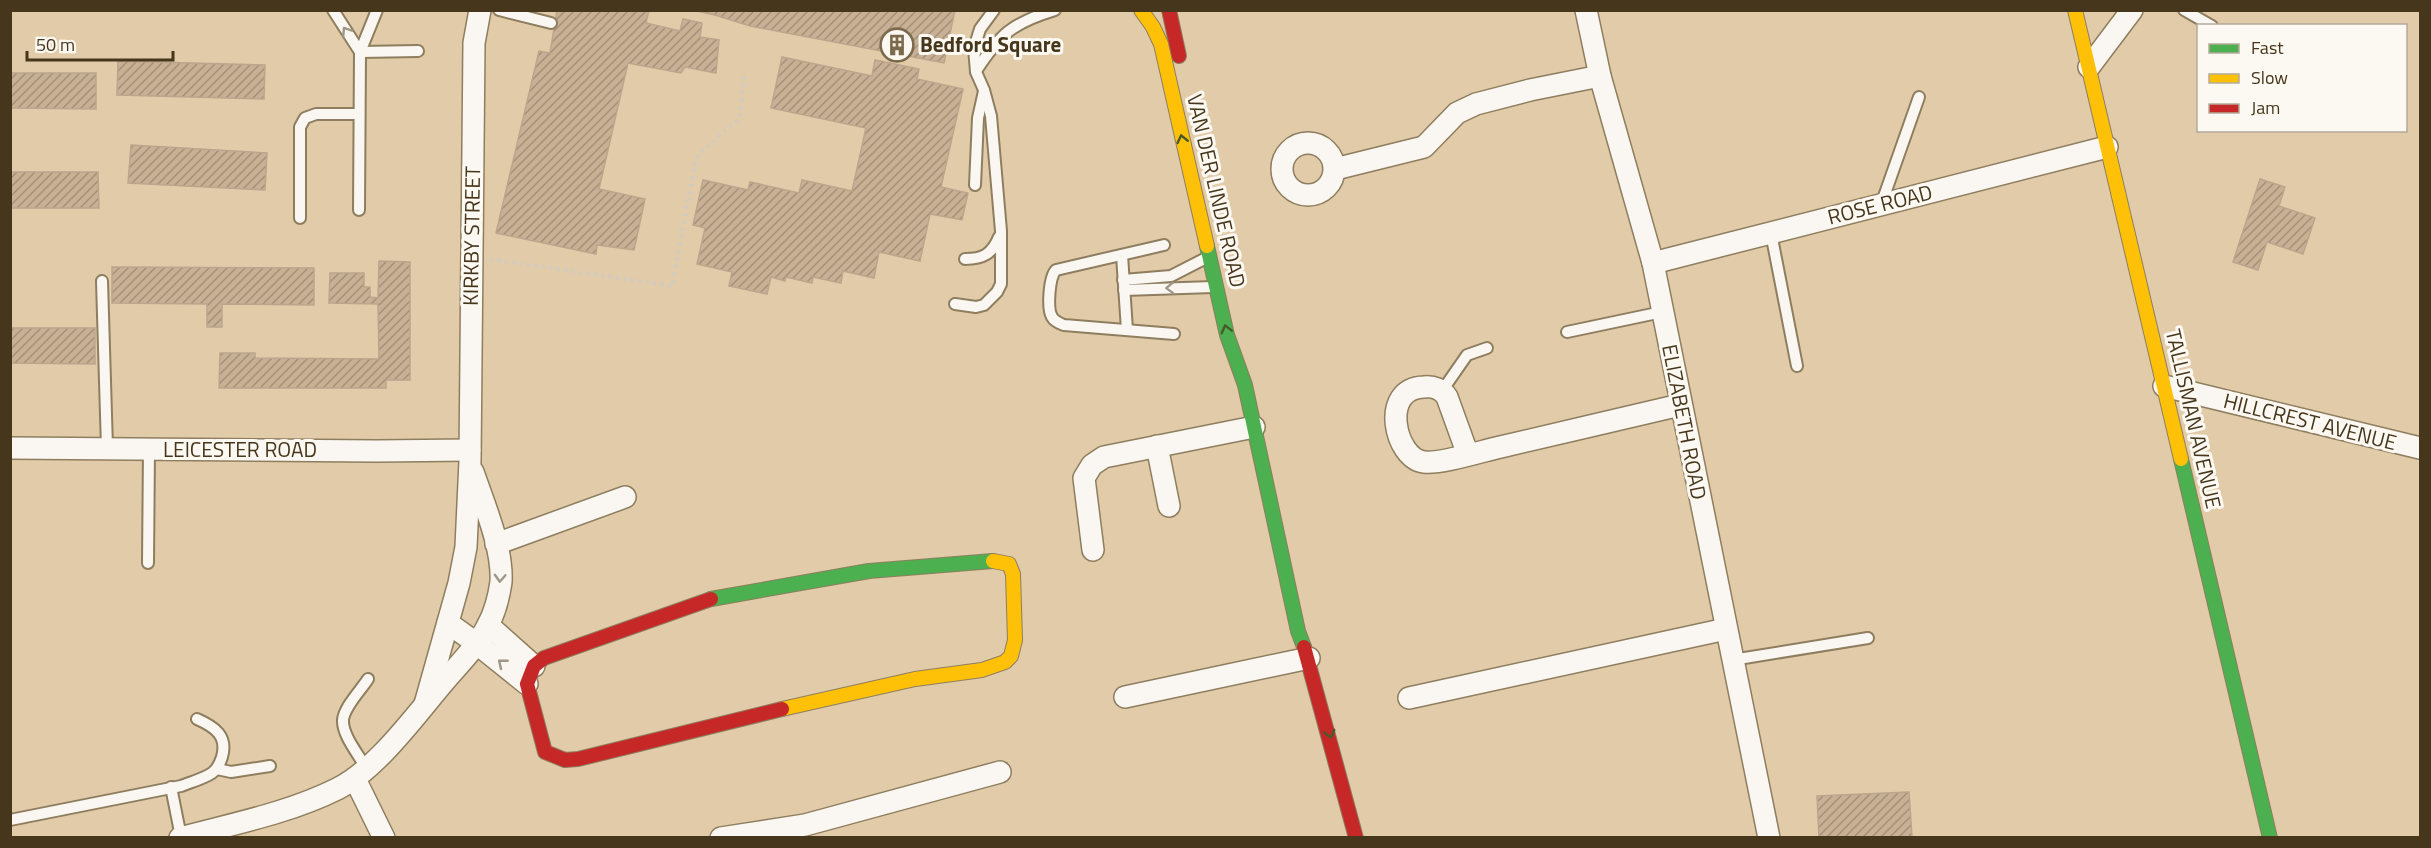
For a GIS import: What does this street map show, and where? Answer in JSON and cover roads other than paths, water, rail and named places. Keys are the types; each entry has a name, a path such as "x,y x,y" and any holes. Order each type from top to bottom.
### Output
{"street":[{"name":"KIRKBY STREET","path":"425,704 459,583 466,547 470,456 474,43 480,10"},
{"name":"VAN DER LINDE ROAD","path":"1141,10 1161,44 1227,335 1245,385 1304,659 1333,807"},
{"name":"VAN DER LINDE ROAD","path":"1169,10 1182,68"},
{"name":"ELIZABETH ROAD","path":"1586,10 1600,76 1653,263 1769,837"},
{"name":"TALLISMAN AVENUE","path":"2075,10 2270,837"},
{"path":"2089,67 2132,10"},
{"path":"1335,169 1424,147 1457,113 1476,104 1600,76"},
{"name":"ROSE ROAD","path":"1653,263 2107,147"},
{"name":"VAN DER LINDE ROAD","path":"1243,333 1245,385"},
{"name":"HILLCREST AVENUE","path":"2164,386 2421,448"},
{"path":"1468,454 1447,397 1442,391 1429,387 1417,387 1401,396 1397,401 1396,417 1400,439 1413,459 1426,463 1468,454 1680,405"},
{"path":"1093,550 1084,478 1092,465 1104,458 1254,427"},
{"path":"1157,446 1169,506"},
{"name":"LEICESTER ROAD","path":"10,448 470,456"},
{"name":"KIRKBY STREET","path":"181,837 296,805 336,789 360,774 425,704 482,634 496,606 501,569 470,456"},
{"path":"466,547 495,541 626,496"},
{"path":"448,623 482,634 530,675 545,752 565,760 918,678 988,668 1011,657 1015,645 1013,574 1009,564 993,561 869,571 717,597 544,658 530,675"},
{"path":"1409,698 1726,629"},
{"name":"VAN DER LINDE ROAD","path":"1304,659 1356,837"},
{"path":"1125,697 1304,659"},
{"path":"721,837 805,825 1000,772"},
{"path":"360,774 384,837"}],"lane":[{"path":"333,10 360,52"},
{"path":"359,210 360,52 377,10"},
{"path":"499,10 551,22"},
{"path":"955,304 976,307 984,305 997,292 1002,274 1001,231 991,116 976,72 975,48 980,29 994,10"},
{"path":"976,72 1001,36 1016,24 1038,13 1054,10"},
{"path":"2184,10 2208,24"},
{"path":"360,52 418,51"},
{"path":"975,185 978,118 984,90"},
{"path":"1881,205 1918,98"},
{"path":"300,218 300,127 305,118 316,114 360,114"},
{"path":"965,259 983,257 992,252 1001,231"},
{"path":"1771,233 1797,366"},
{"path":"1164,245 1056,270 1051,274 1050,315 1055,321 1064,325 1174,334"},
{"path":"1122,255 1127,330"},
{"path":"1124,285 1171,276 1209,256"},
{"path":"102,280 107,448"},
{"path":"1124,285 1216,287"},
{"path":"1567,332 1662,312"},
{"path":"1442,391 1467,355 1487,348"},
{"path":"148,562 149,449"},
{"path":"1732,660 1868,638"},
{"path":"360,774 343,721 346,711 368,680"},
{"path":"10,820 171,787 201,778 217,769 224,752 223,738 220,733 197,719"},
{"path":"217,769 231,772 270,766"},
{"path":"171,787 181,837"}],"place":[{"name":"Bedford Square","path":"897,45"}]}
